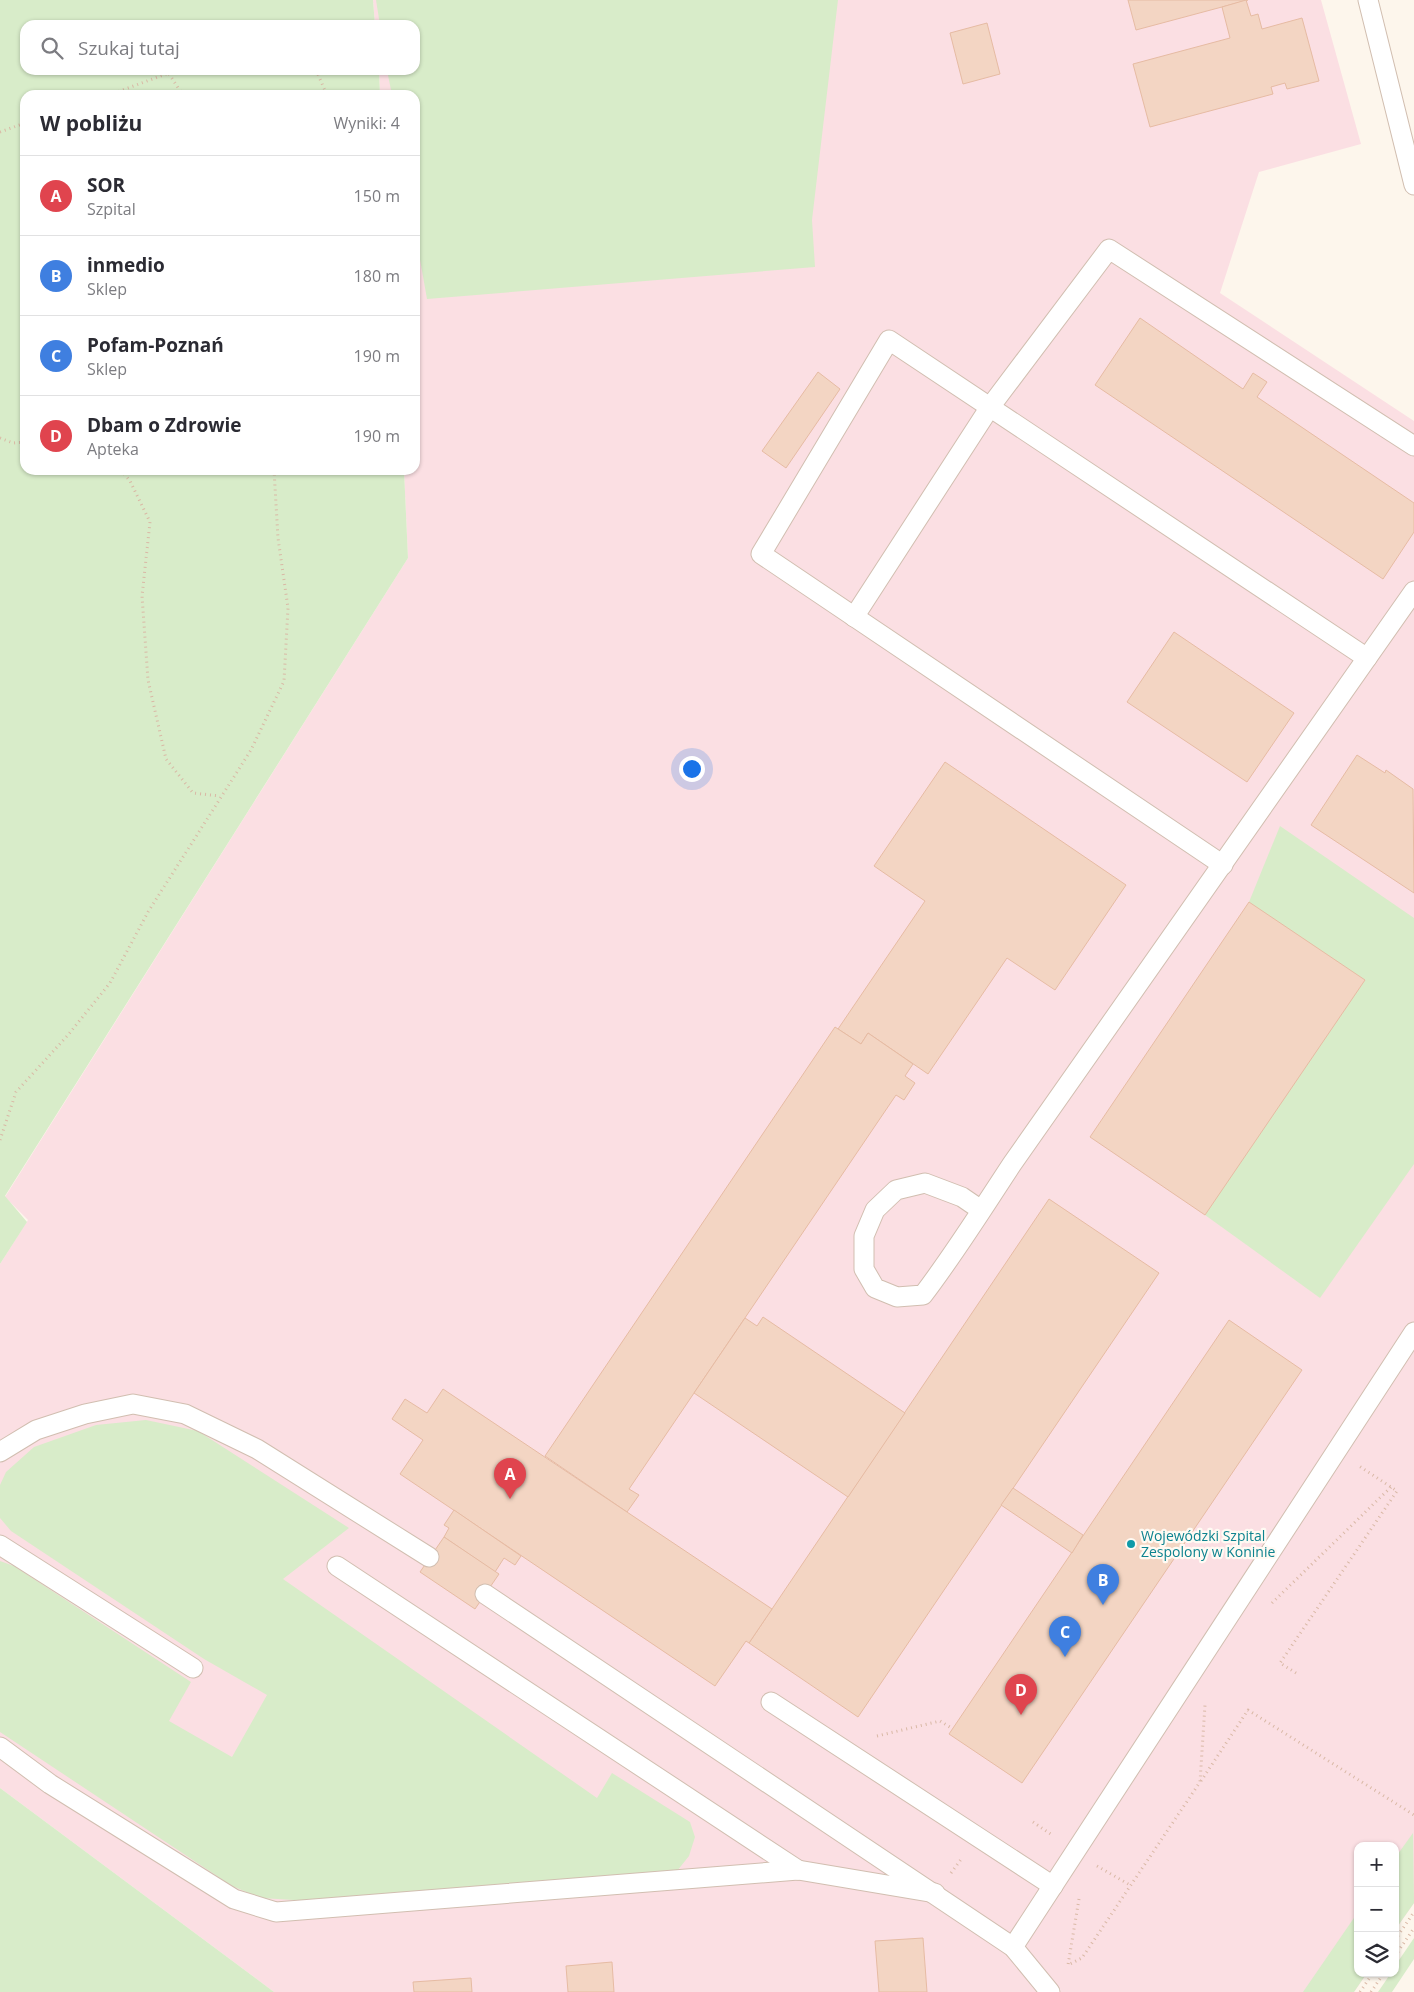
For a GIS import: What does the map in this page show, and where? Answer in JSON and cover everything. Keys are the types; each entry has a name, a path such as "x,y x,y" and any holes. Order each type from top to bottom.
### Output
{"lane":[{"path":"1368,0 1414,185"},
{"path":"854,617 990,407 1109,249 1414,446"},
{"path":"1223,865 761,554 889,340 1367,658"},
{"path":"981,1210 962,1197 925,1184 896,1190 875,1210 864,1236 864,1268 875,1288 897,1297 923,1295 1414,591"},
{"path":"1013,1947 1414,1332"},
{"path":"0,1452 36,1430 85,1414 133,1404 185,1414 257,1449 429,1557"},
{"path":"0,1544 192,1668"},
{"path":"337,1566 798,1870"},
{"path":"485,1594 935,1893 1013,1947 1050,1992"},
{"path":"771,1702 1053,1886"},
{"path":"0,1747 50,1784 234,1899 276,1912 798,1870 935,1893"}],"path":[{"path":"123,90 166,75"},
{"path":"170,75 180,90"},
{"path":"318,75 325,90"},
{"path":"0,132 20,125"},
{"path":"0,438 13,443 20,442"},
{"path":"125,475 130,481 150,522 142,596 148,680 166,759 193,793 220,796"},
{"path":"0,1140 16,1092 68,1035 110,983 148,912 251,750 284,681 288,608 278,538 274,475"},
{"path":"1296,1673 1280,1663 1397,1492 1337,1451"},
{"path":"1266,1609 1391,1487"},
{"path":"1196,1667 1206,1674 1200,1782"},
{"path":"1079,1898 1068,1965 1082,1958 1248,1710 1414,1815"},
{"path":"870,1731 878,1737 940,1721 952,1729"},
{"path":"1076,1852 1130,1885"},
{"path":"1399,1934 1414,1912"},
{"path":"1399,1950 1414,1928"},
{"path":"1360,1992 1370,1977"},
{"path":"1371,1992 1381,1977"}],"shaded area":[{"path":"373,0 1321,0 1361,144 1259,172 1220,293 1414,421 1414,1903 1399,1924 1399,1842 1354,1842 1354,1977 1364,1977 1354,1992 274,1992 0,1788 0,1264 28,1220 5,1197 408,558 404,475 420,475 420,90 380,90 379,75 420,75 420,20 375,20"}],"green space":[{"path":"0,0 373,0 375,20 20,20 20,75 379,75 380,90 20,90 20,475 404,475 408,558 5,1196 27,1222 0,1264"},
{"path":"376,0 838,0 812,220 815,267 427,299 420,259 420,90 391,90 388,75 420,75 420,20 379,20"},
{"path":"1280,826 1414,918 1414,1164 1320,1298 1205,1215 1249,902"},
{"path":"146,1420 198,1431 349,1528 283,1579 597,1798 612,1773 690,1822 695,1837 689,1856 677,1871 310,1901 261,1898 232,1886 0,1732 0,1561 14,1566 191,1682 169,1721 232,1757 267,1695 204,1659 11,1531 0,1518 0,1485 6,1472 34,1447 96,1425"},
{"path":"0,1788 274,1992 0,1992"},
{"path":"1413,1833 1414,1903 1399,1924 1399,1887 1399,1852"},
{"path":"1354,1918 1354,1977 1364,1977 1354,1992 1303,1992"},
{"path":"1414,1938 1414,1959 1392,1992 1378,1992 1388,1977 1399,1977 1399,1960"}],"building":[{"path":"1128,0 1248,0 1136,30"},
{"path":"1246,0 1251,16 1258,14 1262,29 1302,18 1319,81 1287,89 1285,83 1271,87 1273,94 1150,127 1133,64 1230,38 1222,7"},
{"path":"987,23 1000,74 963,84 950,33"},
{"path":"1140,318 1243,389 1253,373 1267,382 1257,397 1414,503 1414,532 1383,579 1095,385"},
{"path":"818,372 840,389 786,468 762,451"},
{"path":"1174,632 1294,713 1247,782 1127,702"},
{"path":"1357,755 1385,773 1386,770 1413,789 1414,893 1311,825"},
{"path":"945,762 1126,885 1055,990 1007,958 928,1074 868,1033 861,1044 838,1029 925,901 874,866"},
{"path":"1249,902 1365,980 1205,1215 1090,1137"},
{"path":"835,1027 861,1044 868,1033 913,1064 905,1076 915,1083 904,1100 896,1095 629,1489 639,1495 627,1512 545,1456"},
{"path":"1049,1199 1159,1273 858,1717 749,1643"},
{"path":"763,1317 905,1413 848,1497 694,1393 745,1318 757,1326"},
{"name":"Wojewódzki Szpital Zespolony w Koninie","path":"1229,1320 1302,1370 1022,1783 949,1734"},
{"path":"443,1389 772,1609 749,1643 746,1641 715,1686 400,1474 423,1440 392,1419 405,1399 427,1413"},
{"path":"1013,1488 1083,1535 1072,1553 1001,1505"},
{"path":"454,1510 521,1556 515,1565 504,1558 495,1572 444,1537 449,1528 444,1525"},
{"path":"444,1537 499,1574 475,1609 420,1572"},
{"path":"923,1938 927,1992 879,1992 875,1941"},
{"path":"612,1962 614,1992 568,1992 566,1966"},
{"path":"471,1978 472,1992 414,1992 413,1982"}],"place":[{"name":"SOR","path":"510,1499"},
{"name":"Wojewódzki Szpital Zespolony w Koninie","path":"1131,1544"},
{"name":"inmedio","path":"1103,1605"},
{"name":"Pofam-Poznań","path":"1065,1657"},
{"name":"Dbam o Zdrowie","path":"1021,1715"}]}
